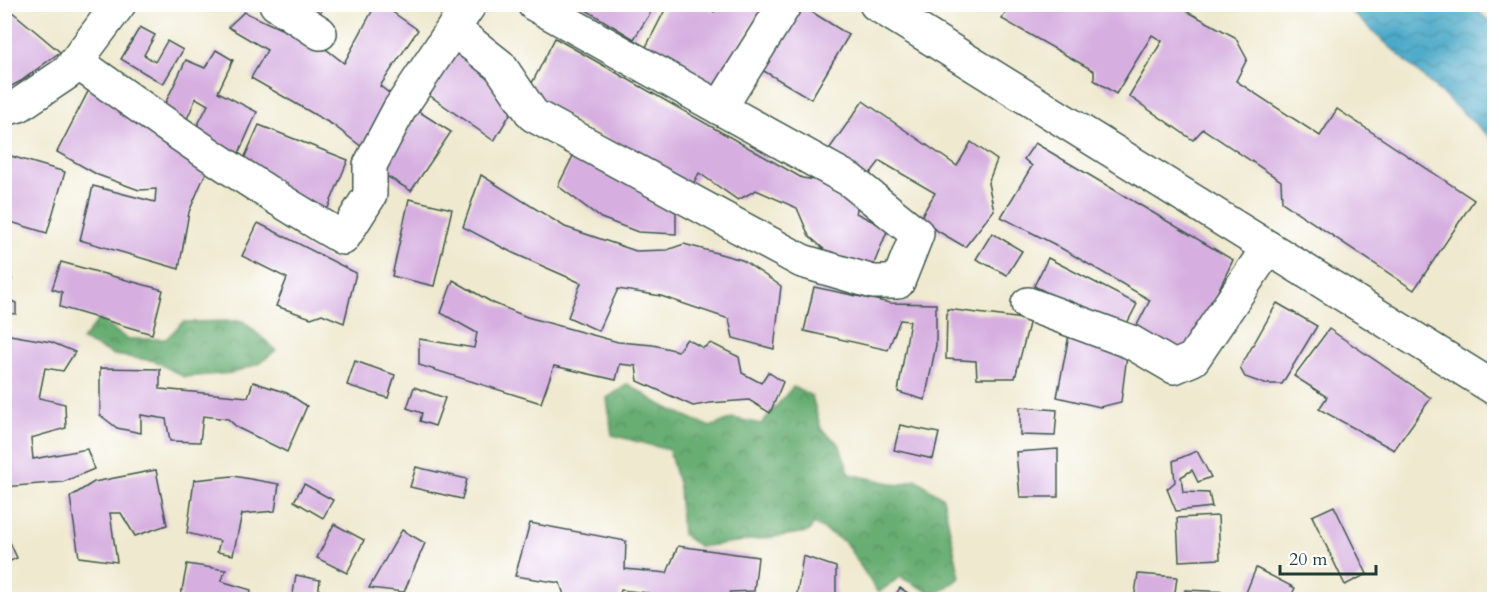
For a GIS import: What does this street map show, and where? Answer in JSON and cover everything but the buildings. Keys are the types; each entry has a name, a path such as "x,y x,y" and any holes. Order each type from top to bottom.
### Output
{"street":[{"path":"4,109 18,105 68,72 119,4"},
{"path":"276,4 321,33"},
{"path":"77,62 281,202 343,238 370,195 370,165 399,110 461,17 500,66 533,115 802,261 873,282 898,282 917,234 850,180 534,4"},
{"path":"720,108 785,4"},
{"path":"876,4 1494,388"},
{"path":"1028,304 1131,342 1174,367 1193,359 1268,248"}],"green space":[{"path":"99,319 127,339 166,339 183,322 243,321 276,350 260,363 232,373 184,377 155,361 114,355 82,340"},
{"path":"628,384 661,405 710,427 733,418 761,424 793,387 812,396 821,429 839,444 850,474 899,485 916,479 943,498 960,578 935,595 900,577 878,593 845,542 814,524 808,532 700,547 682,534 679,487 669,450 612,435 607,398"}],"water":[{"path":"1344,5 1471,5 1494,25 1494,141"}]}
